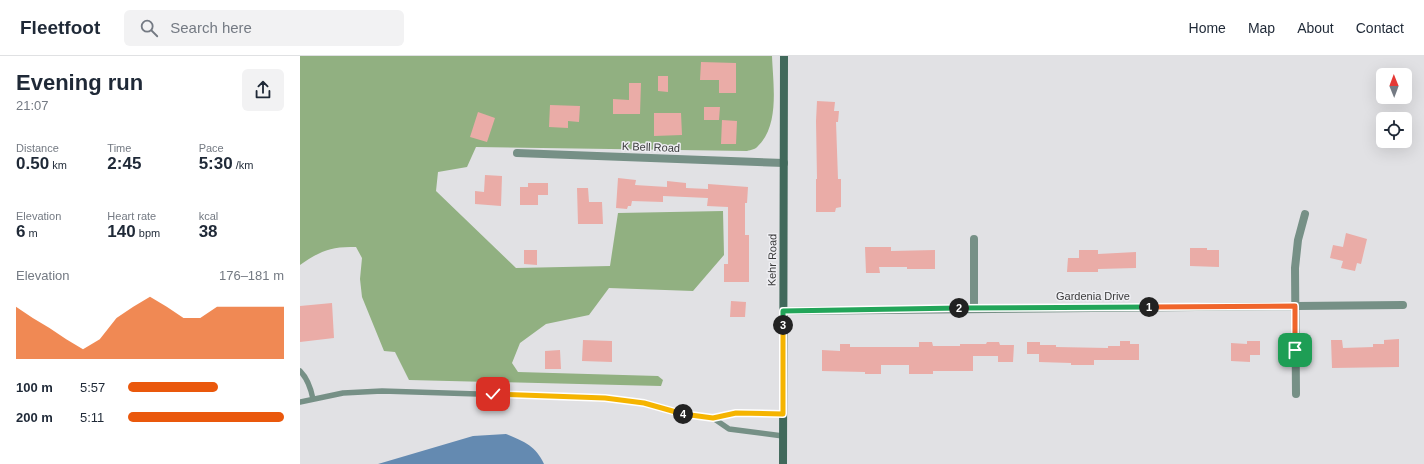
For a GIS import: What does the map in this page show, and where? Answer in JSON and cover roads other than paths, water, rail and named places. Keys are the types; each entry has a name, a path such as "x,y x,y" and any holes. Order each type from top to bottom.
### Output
{"street":[{"name":"Kehr Road","path":"783,464 784,56"},
{"name":"K Bell Road","path":"517,153 784,163"},
{"path":"1296,394 1295,268 1298,240 1305,214"},
{"path":"974,239 974,308"},
{"name":"Gardenia Drive","path":"783,311 1403,305"}],"lane":[{"path":"300,371 311,387 313,399"},
{"path":"300,402 343,393 382,391 605,398 644,403 683,414 713,418 736,413 783,414"},
{"path":"713,418 729,429 783,436"}],"water":[{"path":"506,434 533,448 544,464 378,464 473,436"}]}
